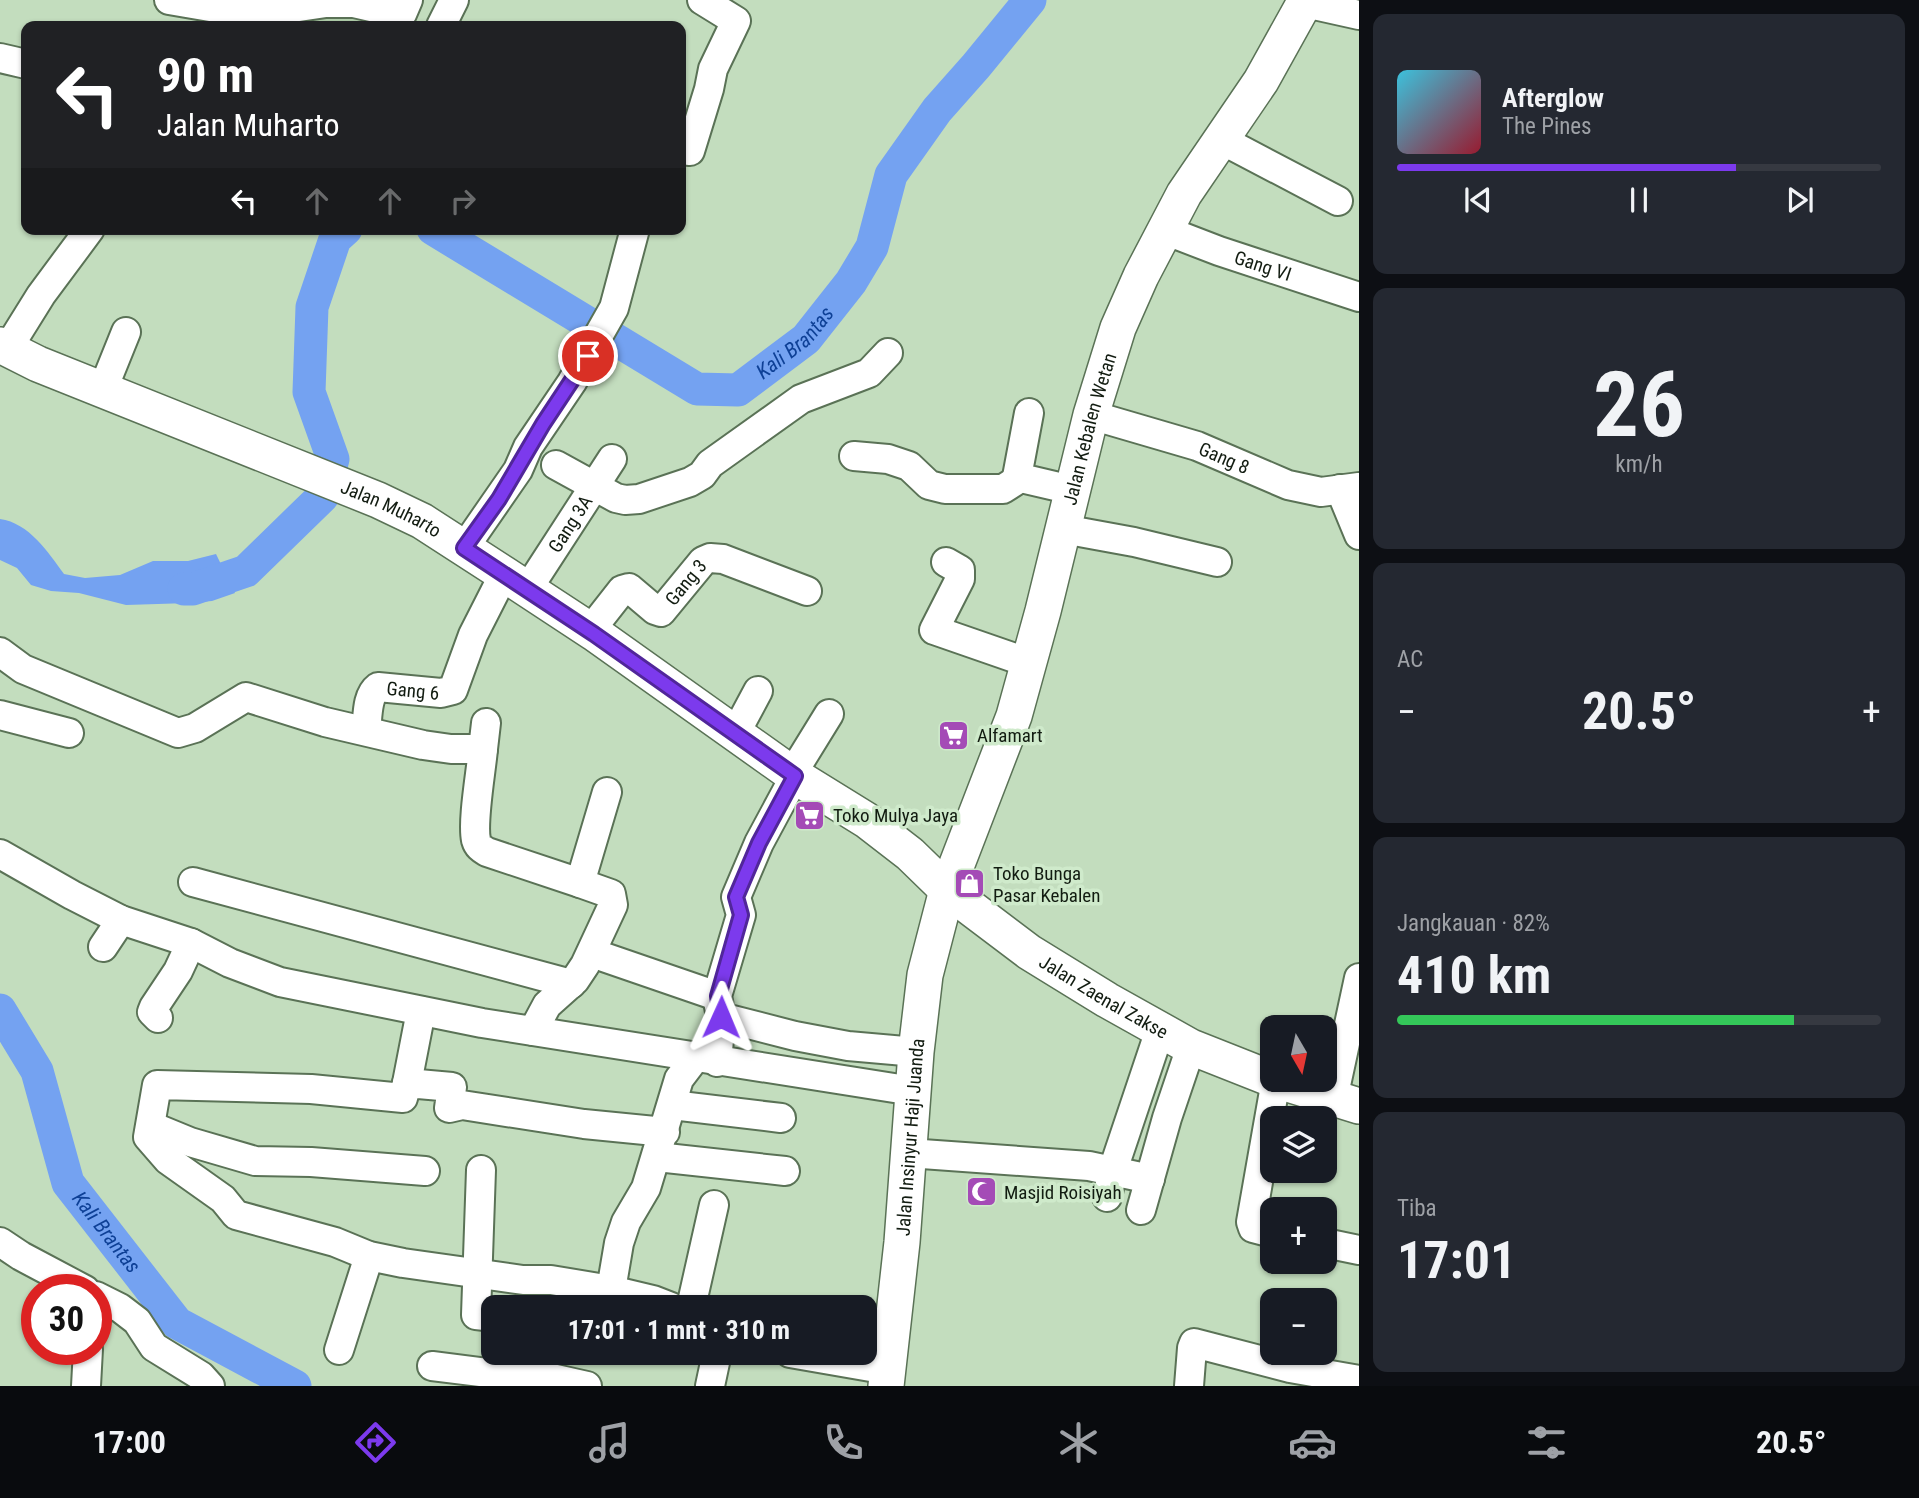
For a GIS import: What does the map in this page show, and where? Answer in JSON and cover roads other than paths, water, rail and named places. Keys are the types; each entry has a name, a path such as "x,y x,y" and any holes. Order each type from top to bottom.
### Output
{"main road":[{"name":"Jalan Kebalen Wetan","path":"947,890 1014,716 1091,415 1118,328 1141,276 1167,231 1184,194 1261,81 1305,1"},
{"name":"Jalan Muharto","path":"4,347 37,364 378,499 422,522 594,634 794,775 866,821 910,854 947,890"},
{"name":"Jalan Zaenal Zakse","path":"947,890 1030,952 1160,1030 1191,1047 1260,1075"},
{"name":"Jalan Insinyur Haji Juanda","path":"887,1378 902,1242 916,1052 925,975 947,890"},
{"name":"Jalan Zaenal Zakse","path":"1313,1092 1346,1102"}],"street":[{"path":"444,21 454,0"},
{"path":"178,7 251,14 268,7 354,1 411,14"},
{"path":"1305,1 1359,15"},
{"path":"693,151 730,13"},
{"path":"0,58 21,63"},
{"path":"1220,139 1338,201"},
{"name":"Gang VI","path":"1167,231 1359,296"},
{"path":"4,347 86,235"},
{"path":"464,548 512,480 543,424 588,356 614,308 633,235"},
{"path":"103,389 126,332"},
{"path":"556,465 616,498 625,500 639,499 690,482 702,475 710,464 801,399 869,373 888,353"},
{"path":"853,456 888,459 909,466 929,485 945,489 1003,489 1017,477 1029,413"},
{"name":"Gang 8","path":"1091,415 1196,446 1287,485 1321,492 1350,488"},
{"name":"Gang 3A","path":"515,582 595,485 612,459"},
{"path":"1017,477 1072,490"},
{"path":"1350,488 1359,535"},
{"path":"1063,529 1134,542 1217,562"},
{"name":"Gang 3","path":"594,634 600,618 622,590 629,588 661,612 703,561 710,558 723,559 807,591"},
{"path":"947,562 960,570 960,579 924,635 1029,663"},
{"name":"Gang 6","path":"366,731 370,698 375,688 448,693 454,688 473,635 515,582"},
{"path":"0,652 23,669 98,698 171,731 185,732 195,728 246,697 315,719 450,750 484,736 476,825 479,847 611,894 613,901 592,953 570,984 547,1004 533,1031"},
{"path":"735,734 758,691"},
{"path":"611,1290 619,1243 626,1222 646,1188 679,1079 706,1060 741,915 736,897 759,843 829,714"},
{"path":"0,715 69,733"},
{"path":"580,883 607,792"},
{"path":"0,854 121,920 191,943 230,963 280,982 533,1031 913,1091"},
{"path":"193,882 570,984"},
{"path":"103,947 121,920"},
{"path":"158,1018 152,1012 154,1007 178,971 191,943"},
{"path":"592,953 794,1036 848,1046 916,1052"},
{"path":"1346,1102 1359,978"},
{"path":"421,1011 404,1098 311,1089 157,1085 148,1138 168,1160 223,1199 236,1215 335,1242 369,1256 403,1263 523,1280 551,1280 632,1295"},
{"path":"1110,1184 1160,1030"},
{"path":"1142,1210 1191,1047"},
{"path":"407,1083 452,1087 449,1108 462,1105 584,1124 785,1171"},
{"path":"1260,1230 1253,1228 1251,1222 1272,1092"},
{"path":"672,1105 781,1118"},
{"path":"151,1126 190,1142 255,1161 311,1162 425,1171"},
{"path":"908,1153 997,1161 1041,1161 1110,1184 1150,1179"},
{"path":"481,1170 476,1315 481,1316"},
{"path":"694,1295 714,1205"},
{"path":"0,1242 51,1274"},
{"path":"1337,1245 1359,1250"},
{"path":"339,1350 369,1256"},
{"path":"112,1305 137,1321 154,1347 201,1376 210,1386"},
{"path":"1189,1386 1194,1343 1290,1367 1359,1380"},
{"path":"86,1386 87,1365"},
{"path":"432,1366 520,1377 521,1365"},
{"path":"529,1365 587,1386"},
{"path":"710,1386 714,1365"},
{"path":"837,1365 887,1378"}],"water":[{"path":"0,519 29,532 64,574 85,578 120,575 153,561 188,561 216,554 235,593 212,601 126,605 31,585 17,568 0,560"}],"waterway":[{"name":"Kali Brantas","path":"443,235 697,389 738,390 806,339 851,282 872,247 891,175 937,110 1030,0"},
{"name":"Kali Brantas","path":"184,589 193,589 246,571 323,496 333,459 309,392 312,307 335,239 339,235"},
{"name":"Kali Brantas","path":"0,1010 37,1071 68,1183 177,1323 295,1386"}],"place":[{"name":"Alfamart","path":"954,735"},
{"name":"Toko Mulya Jaya","path":"810,815"},
{"name":"Toko Bunga Pasar Kebalen","path":"970,884"},
{"name":"Masjid Roisiyah","path":"981,1192"}]}
